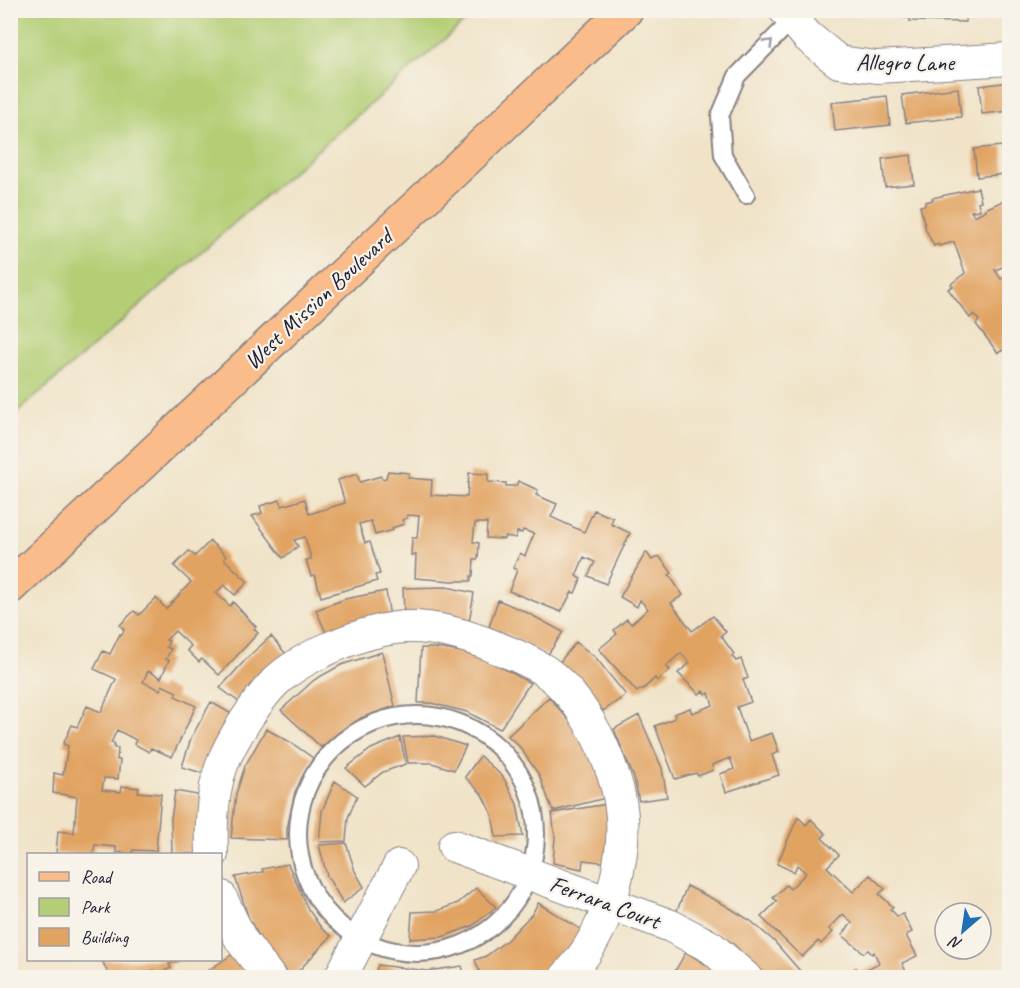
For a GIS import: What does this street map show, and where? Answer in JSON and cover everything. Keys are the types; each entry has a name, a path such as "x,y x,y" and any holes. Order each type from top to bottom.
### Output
{"main road":[{"name":"West Mission Boulevard","path":"10,587 626,10"}],"street":[{"name":"Allegro Lane","path":"789,15 807,36 839,62 877,67 1010,59"},
{"path":"212,853 211,821 222,766 246,720 276,681 314,656 366,634 397,627 423,628 473,637 521,658 546,672 567,691 595,730 615,775 624,829 618,875 611,904 593,943 567,977"},
{"name":"Ferrara Court","path":"454,846 672,926 711,947 746,978"},
{"path":"340,978 399,866"},
{"path":"222,900 240,940 270,978"}],"lane":[{"path":"746,195 723,155 720,116 737,76 789,15"},
{"path":"414,716 452,722 488,738 505,752 523,776 534,807 538,831 531,875 513,904 492,926 466,944 444,950 415,954 385,949 362,939 336,922 313,893 300,857 299,831 303,798 318,767 333,750 362,728 392,717 414,716"}],"green space":[{"path":"11,10 477,10 477,11 11,418"}],"building":[{"path":"904,10 965,10 966,22 910,21 910,18 904,18"},
{"path":"1010,82 1010,111 982,114 979,86"},
{"path":"958,88 961,117 906,123 902,95"},
{"path":"887,96 890,125 835,131 832,102"},
{"path":"1002,146 1005,174 977,177 974,149"},
{"path":"911,155 914,184 885,187 882,159"},
{"path":"978,188 981,201 978,202 980,210 971,211 974,216 1007,199 1010,201 1010,264 995,270 1001,279 1010,273 1010,346 998,353 976,324 979,321 974,314 970,318 948,289 965,273 954,242 934,246 926,230 920,206 933,200 932,198"},
{"path":"388,471 409,473 408,478 432,480 431,495 467,497 469,473 488,474 488,482 506,483 506,486 516,486 518,481 538,490 536,495 557,504 551,517 584,532 594,510 613,518 611,524 630,533 606,584 588,576 595,562 584,557 576,576 581,579 575,593 572,592 561,612 509,591 517,570 513,568 520,553 525,556 534,534 523,530 522,533 517,532 516,538 505,536 504,539 486,538 487,523 475,523 473,542 479,543 478,559 474,559 473,576 471,576 471,581 452,581 415,578 416,555 411,555 412,538 417,538 419,516 407,515 407,518 402,520 404,524 375,535 371,521 359,524 365,543 370,542 380,574 375,575 377,581 321,597 315,575 311,576 306,560 311,559 305,537 294,540 298,546 283,558 252,516 262,513 260,506 280,500 282,506 305,499 309,514 345,503 338,480 357,474 360,482 381,476 382,479 386,478"},
{"path":"210,541 226,556 224,559 248,582 235,595 224,585 216,593 230,606 233,602 256,627 254,629 258,633 219,675 202,659 199,662 187,650 191,646 175,631 166,640 169,641 166,647 171,649 161,678 148,671 143,682 160,690 162,685 177,692 175,696 196,706 172,757 151,748 149,752 134,744 136,740 117,730 111,743 114,743 114,748 118,748 117,760 120,760 118,779 104,778 102,790 121,792 122,786 139,788 138,792 161,794 156,851 133,850 132,853 124,853 116,852 116,847 95,845 93,853 56,853 58,831 74,833 77,797 53,793 54,773 63,775 68,746 63,744 72,725 77,727 87,706 101,712 116,679 94,669 103,651 110,654 124,630 120,625 134,611 139,615 156,598 166,609 191,582 174,566 189,551 195,556"},
{"path":"646,552 652,560 659,556 672,573 669,575 683,595 671,603 692,631 713,616 726,632 721,636 734,654 732,656 736,661 741,659 748,678 743,680 751,702 737,707 749,741 772,733 779,752 772,755 779,775 726,792 720,774 734,769 730,758 712,765 713,770 698,776 696,773 675,779 655,726 675,718 674,714 690,708 692,713 713,705 709,693 706,695 703,691 699,694 678,673 690,663 681,653 666,666 670,670 657,681 655,678 637,692 599,649 617,634 614,630 627,619 631,624 648,609 640,600 637,607 620,597"},
{"path":"447,587 474,593 469,622 404,617 403,588"},
{"path":"386,591 390,618 328,637 316,610 345,599"},
{"path":"498,600 563,632 547,656 489,627"},
{"path":"271,636 290,659 243,705 220,688"},
{"path":"576,642 596,658 626,695 603,711 586,690 558,664"},
{"path":"421,648 462,652 492,662 530,683 500,729 467,712 431,703 418,703"},
{"path":"382,652 395,706 361,718 321,747 281,710 314,680 341,665"},
{"path":"549,697 578,731 593,757 606,798 553,811 539,775 519,746 508,736"},
{"path":"211,702 235,716 209,775 182,767 191,738"},
{"path":"639,715 662,768 667,797 639,801 634,778 614,729"},
{"path":"266,729 313,758 295,792 287,829 287,840 231,838 236,794 245,766"},
{"path":"435,736 466,746 454,770 432,763 408,763 403,737"},
{"path":"400,737 406,764 383,772 365,786 346,768 371,749"},
{"path":"480,756 503,777 517,804 523,836 496,837 492,814 481,793 465,777"},
{"path":"335,781 357,796 348,818 346,841 319,842 322,811"},
{"path":"175,791 203,796 200,853 172,853 171,819"},
{"path":"608,804 609,863 583,860 582,869 553,863 555,837 552,813"},
{"path":"798,817 806,825 811,819 826,834 822,838 839,855 827,867 853,892 870,875 885,889 879,894 893,907 890,909 897,916 903,914 912,932 906,935 917,956 902,963 909,978 837,978 856,968 859,973 879,963 874,952 872,954 868,950 864,953 842,935 852,923 843,914 829,929 833,932 821,944 818,941 802,957 761,917 777,901 773,898 786,885 790,889 806,873 797,865 794,872 777,864"},
{"path":"346,843 355,871 364,887 343,903 327,876 319,845"},
{"path":"288,864 308,909 322,929 331,936 293,977 264,945 249,919 235,877 263,872 262,869"},
{"path":"687,886 751,921 774,941 800,971 791,978 768,978 732,943 712,929 676,913"},
{"path":"476,888 496,907 472,926 442,937 410,939 412,912 437,911 458,903"},
{"path":"538,903 585,932 559,968 549,978 482,978 475,960 486,956 506,941 532,914"},
{"path":"686,952 710,967 723,978 671,978"},
{"path":"233,954 249,978 215,978 209,970"},
{"path":"102,961 177,961 169,964 171,968 156,975 154,970 135,978 110,978"},
{"path":"378,965 428,971 462,966 465,978 373,978"}]}
